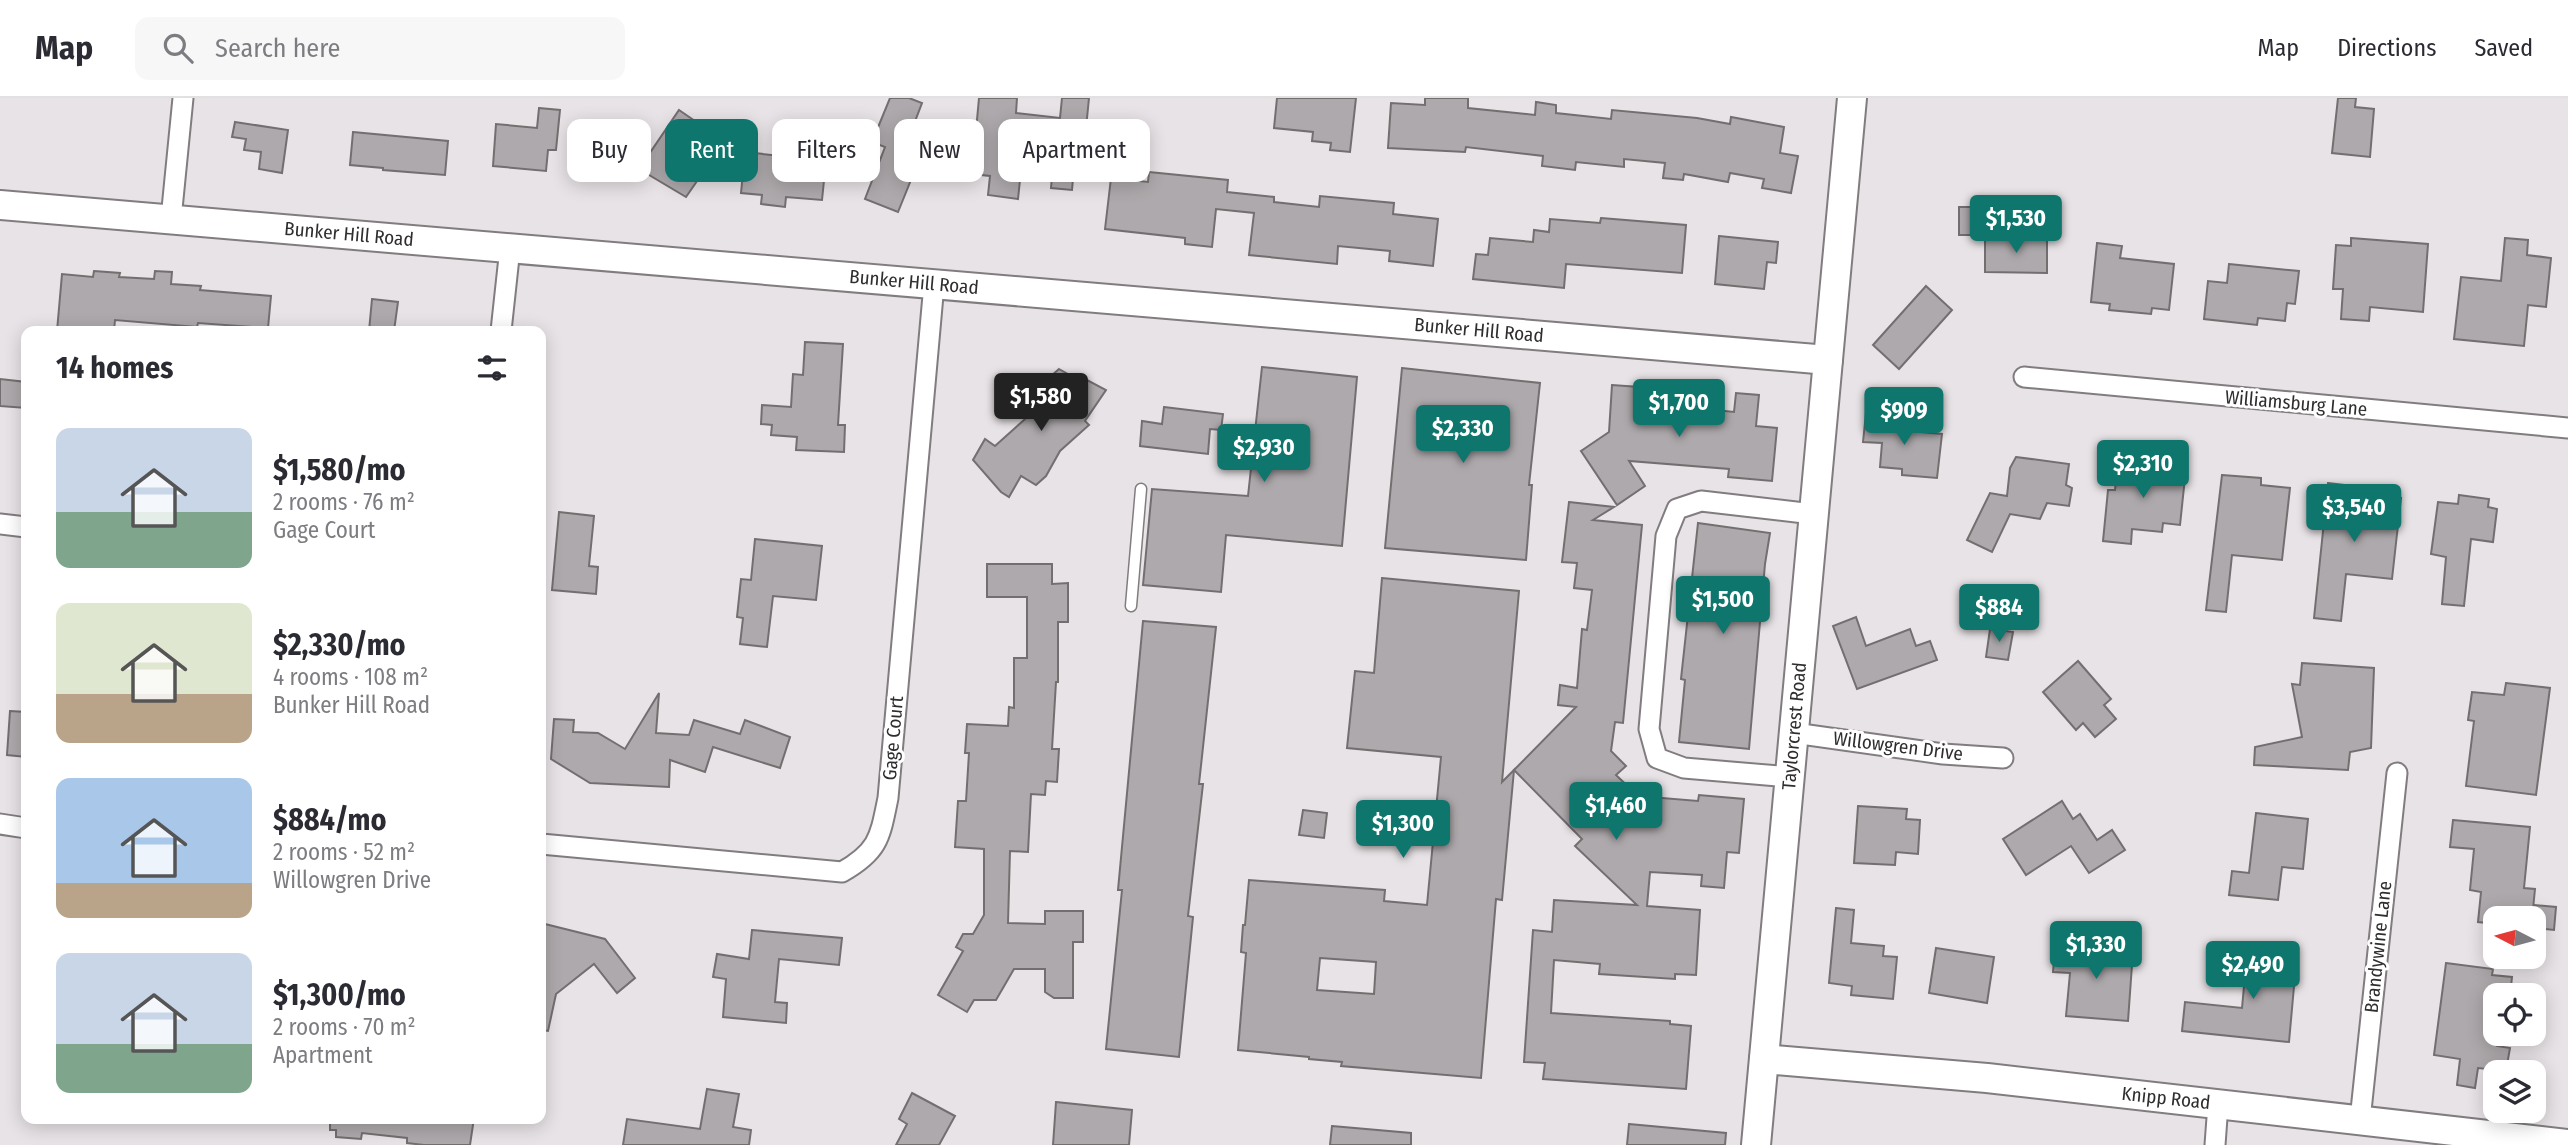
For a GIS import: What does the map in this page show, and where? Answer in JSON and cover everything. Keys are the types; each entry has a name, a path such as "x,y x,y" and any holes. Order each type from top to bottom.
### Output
{"street":[{"path":"171,219 183,98"},
{"name":"Taylorcrest Road","path":"1756,1145 1852,98"},
{"name":"Bunker Hill Road","path":"0,205 1828,360"},
{"path":"502,326 510,248"},
{"name":"Gage Court","path":"546,844 842,872 864,860 880,838 888,798 934,284"},
{"name":"Williamsburg Lane","path":"2024,377 2568,428"},
{"path":"1790,777 1684,768 1657,758 1649,729 1666,536 1677,509 1701,501 1813,513"},
{"path":"0,524 21,526"},
{"name":"Willowgren Drive","path":"1794,733 1943,754 2003,758"},
{"name":"Brandywine Lane","path":"2360,1120 2397,773"},
{"path":"0,824 21,827"},
{"name":"Knipp Road","path":"1764,1059 1987,1078 2360,1120 2520,1142 2568,1144"},
{"path":"2215,1145 2218,1104"}],"lane":[{"path":"1131,606 1141,489"}],"building":[{"path":"890,98 909,98 922,103 916,119 894,119 894,182 910,182 898,212 865,199 872,182 880,182 880,160 885,147 880,145 880,122"},
{"path":"979,98 1017,98 1016,113 1060,118 1062,98 1089,98 1087,119 998,119 998,182 1020,182 1018,199 988,195 990,176 984,175 984,119 977,119"},
{"path":"1277,98 1356,98 1350,152 1330,150 1331,143 1312,141 1313,132 1274,128"},
{"path":"1425,98 1468,98 1468,108 1535,115 1536,102 1556,105 1556,113 1611,119 1612,110 1730,124 1731,117 1784,127 1780,153 1798,156 1791,193 1762,188 1764,179 1730,173 1728,182 1684,174 1683,180 1663,178 1665,163 1624,159 1624,167 1576,162 1575,170 1542,166 1543,156 1466,147 1465,152 1388,148 1391,103 1425,105"},
{"path":"2338,98 2356,98 2355,107 2374,109 2370,157 2332,153"},
{"path":"539,108 560,110 556,150 548,150 546,171 493,166 496,124 537,128"},
{"path":"679,110 692,119 673,119"},
{"path":"235,122 288,130 282,173 259,169 261,152 244,150 246,139 232,137"},
{"path":"665,131 665,182 696,182 686,197 651,176 651,151"},
{"path":"353,132 448,141 445,175 350,165"},
{"path":"758,153 772,155 772,182 824,182 822,200 786,197 785,207 761,204 762,195 741,193 742,182 758,182"},
{"path":"1150,172 1228,180 1227,192 1274,197 1274,202 1319,207 1320,196 1394,203 1393,214 1438,219 1433,266 1389,261 1390,251 1338,246 1337,264 1249,255 1254,213 1216,209 1212,247 1185,244 1185,238 1105,229 1111,182 1150,182"},
{"path":"1052,182 1073,182 1072,190 1051,188"},
{"path":"1959,207 1999,207 1999,235 1959,235"},
{"path":"1601,218 1686,225 1682,273 1566,264 1564,288 1473,279 1476,254 1488,255 1490,238 1533,242 1534,230 1549,232 1550,219 1600,223"},
{"path":"1719,236 1778,242 1776,263 1767,262 1764,289 1715,284"},
{"path":"1985,238 2047,239 2047,273 1985,272"},
{"path":"2351,238 2428,244 2423,312 2370,307 2369,321 2341,319 2343,289 2333,289 2336,245 2351,246"},
{"path":"2505,238 2528,240 2527,255 2551,258 2546,307 2528,305 2524,346 2454,339 2461,277 2501,281"},
{"path":"2097,243 2122,246 2120,258 2174,264 2169,310 2152,308 2151,314 2109,310 2110,304 2091,302"},
{"path":"2229,264 2299,271 2295,304 2287,303 2285,321 2258,318 2257,325 2204,319 2208,281 2227,283"},
{"path":"94,271 120,273 119,277 154,279 155,271 172,272 171,284 201,286 200,290 271,296 268,326 198,323 197,326 185,326 115,320 114,326 57,326 62,274 93,277"},
{"path":"1926,286 1952,310 1899,369 1873,345"},
{"path":"372,299 398,302 395,326 369,326"},
{"path":"805,342 843,344 838,425 845,425 844,452 796,450 797,437 771,435 772,425 761,424 762,405 791,407 793,374 803,375"},
{"path":"1262,367 1357,377 1342,546 1226,535 1221,592 1143,585 1152,489 1248,496"},
{"path":"1402,368 1540,383 1529,485 1532,485 1526,560 1385,548"},
{"path":"1059,369 1084,383 1087,380 1106,390 1085,421 1089,425 1060,451 1046,476 1036,485 1021,476 1009,497 1001,492 973,460 985,439 995,446 1044,402 1034,391"},
{"path":"0,379 21,381 21,408 0,406"},
{"path":"1612,385 1667,389 1667,392 1688,396 1687,407 1734,412 1736,393 1759,395 1756,426 1777,428 1772,481 1728,477 1729,469 1629,461 1645,486 1617,505 1581,451 1609,432"},
{"path":"1164,407 1223,414 1221,430 1210,429 1208,454 1140,446 1142,421 1162,424"},
{"path":"1866,413 1891,415 1889,429 1942,434 1937,478 1902,475 1902,469 1880,467 1882,443 1863,442"},
{"path":"2016,457 2069,464 2066,485 2072,488 2069,506 2047,503 2040,519 2010,514 1992,552 1967,540 1990,493 2007,496 2010,468"},
{"path":"2118,462 2186,468 2180,525 2163,523 2162,532 2132,529 2131,544 2103,541 2108,490 2115,490"},
{"path":"2222,475 2261,478 2261,485 2290,488 2282,560 2232,555 2226,612 2206,610"},
{"path":"2328,483 2362,487 2361,494 2401,498 2392,579 2346,574 2341,621 2314,618"},
{"path":"2459,495 2489,499 2488,507 2497,509 2493,542 2471,539 2464,606 2442,604 2446,557 2431,554 2438,502 2458,504"},
{"path":"1569,502 1614,507 1593,520 1642,525 1623,723 1615,722 1611,751 1626,766 1616,775 1638,796 1698,801 1699,795 1744,799 1739,853 1727,852 1724,888 1701,886 1702,875 1650,872 1647,906 1700,910 1696,975 1675,974 1675,979 1599,974 1600,964 1554,960 1551,1013 1670,1021 1670,1024 1691,1026 1686,1089 1543,1079 1545,1063 1524,1062 1533,930 1552,932 1554,900 1637,905 1575,846 1582,839 1514,770 1576,707 1558,705 1560,685 1577,688 1582,629 1587,630 1592,590 1574,588 1577,563 1562,562"},
{"path":"559,512 594,516 589,566 598,567 596,594 552,590"},
{"path":"1698,523 1770,533 1749,749 1679,742 1685,680 1681,679"},
{"path":"755,539 822,546 816,600 773,596 767,647 740,644 743,618 737,617 741,579 751,580"},
{"path":"987,564 1052,564 1052,584 1068,583 1068,622 1058,622 1058,682 1052,749 1059,749 1057,782 1046,781 1045,795 1031,794 1028,852 1010,851 1008,923 1045,924 1045,911 1083,911 1083,942 1073,942 1073,998 1054,998 1045,992 1045,969 1014,969 996,1000 974,1000 967,1012 938,995 963,951 956,947 963,934 973,934 984,915 984,849 955,847 958,801 966,801 969,753 965,753 967,724 1008,726 1009,707 1014,708 1014,658 1027,658 1027,597 987,597"},
{"path":"1382,578 1519,591 1502,782 1514,770 1502,900 1496,899 1481,1078 1341,1066 1342,1062 1238,1050 1246,953 1241,952 1249,880 1385,890 1384,901 1427,905 1441,757 1347,748 1355,671 1374,673","holes":["1320,958 1376,962 1374,994 1317,990"]},
{"path":"1856,617 1866,646 1910,629 1916,646 1930,641 1937,660 1857,689 1833,626"},
{"path":"1143,621 1216,627 1199,784 1203,784 1188,916 1193,917 1179,1057 1106,1049 1122,890 1118,890"},
{"path":"1990,629 2013,632 2008,660 1986,657"},
{"path":"2078,661 2111,699 2104,705 2116,719 2095,737 2083,723 2076,730 2043,692"},
{"path":"2302,663 2374,668 2371,748 2350,752 2348,770 2254,765 2255,747 2302,737 2292,684 2300,685"},
{"path":"2506,683 2550,688 2536,795 2466,786 2474,721 2468,720 2472,692 2504,695"},
{"path":"659,693 656,733 689,735 694,720 740,734 745,720 790,737 780,768 713,747 705,772 670,760 669,787 590,783 551,759 554,719 574,720 573,732 598,733 625,749"},
{"path":"10,711 21,712 21,756 7,755"},
{"path":"2062,801 2073,819 2080,814 2097,840 2112,830 2125,850 2089,873 2071,846 2026,875 2003,839"},
{"path":"1858,806 1907,809 1906,819 1920,820 1918,854 1896,852 1895,865 1854,863"},
{"path":"1303,810 1327,813 1324,838 1299,835"},
{"path":"2256,813 2308,819 2303,869 2282,867 2278,900 2229,895 2232,871 2249,873"},
{"path":"2453,820 2530,827 2524,888 2535,889 2533,906 2483,906 2483,923 2478,922 2481,892 2470,890 2474,849 2450,847"},
{"path":"2546,906 2556,907 2554,930 2546,929"},
{"path":"1836,908 1854,910 1851,943 1884,946 1883,956 1897,957 1893,999 1851,995 1852,986 1829,983"},
{"path":"546,924 605,939 635,978 617,993 594,964 556,994 548,1031"},
{"path":"752,930 842,938 839,965 779,959 775,1002 787,1003 786,1023 723,1017 726,979 713,977 717,954 749,959"},
{"path":"2056,939 2072,940 2071,946 2133,951 2128,1021 2066,1016 2070,973 2053,972"},
{"path":"2248,943 2285,946 2284,962 2296,964 2289,1042 2182,1031 2185,1002 2242,1008"},
{"path":"1936,948 1994,957 1987,1003 1929,993"},
{"path":"2446,963 2483,968 2483,970 2493,970 2492,975 2512,977 2511,983 2483,983 2483,1046 2510,1048 2508,1060 2483,1060 2483,1069 2478,1068 2475,1088 2457,1085 2460,1059 2434,1055"},
{"path":"707,1089 739,1094 733,1127 751,1130 749,1145 623,1145 627,1119 700,1129"},
{"path":"912,1093 955,1116 939,1145 896,1145 907,1124 899,1119"},
{"path":"1056,1102 1132,1110 1129,1145 1053,1145"},
{"path":"330,1124 473,1124 470,1145 424,1145 407,1143 407,1138 362,1133 361,1139 336,1137 336,1130 330,1130"},
{"path":"1629,1124 1726,1133 1725,1145 1627,1145"},
{"path":"1332,1126 1411,1133 1411,1145 1330,1145"}]}
